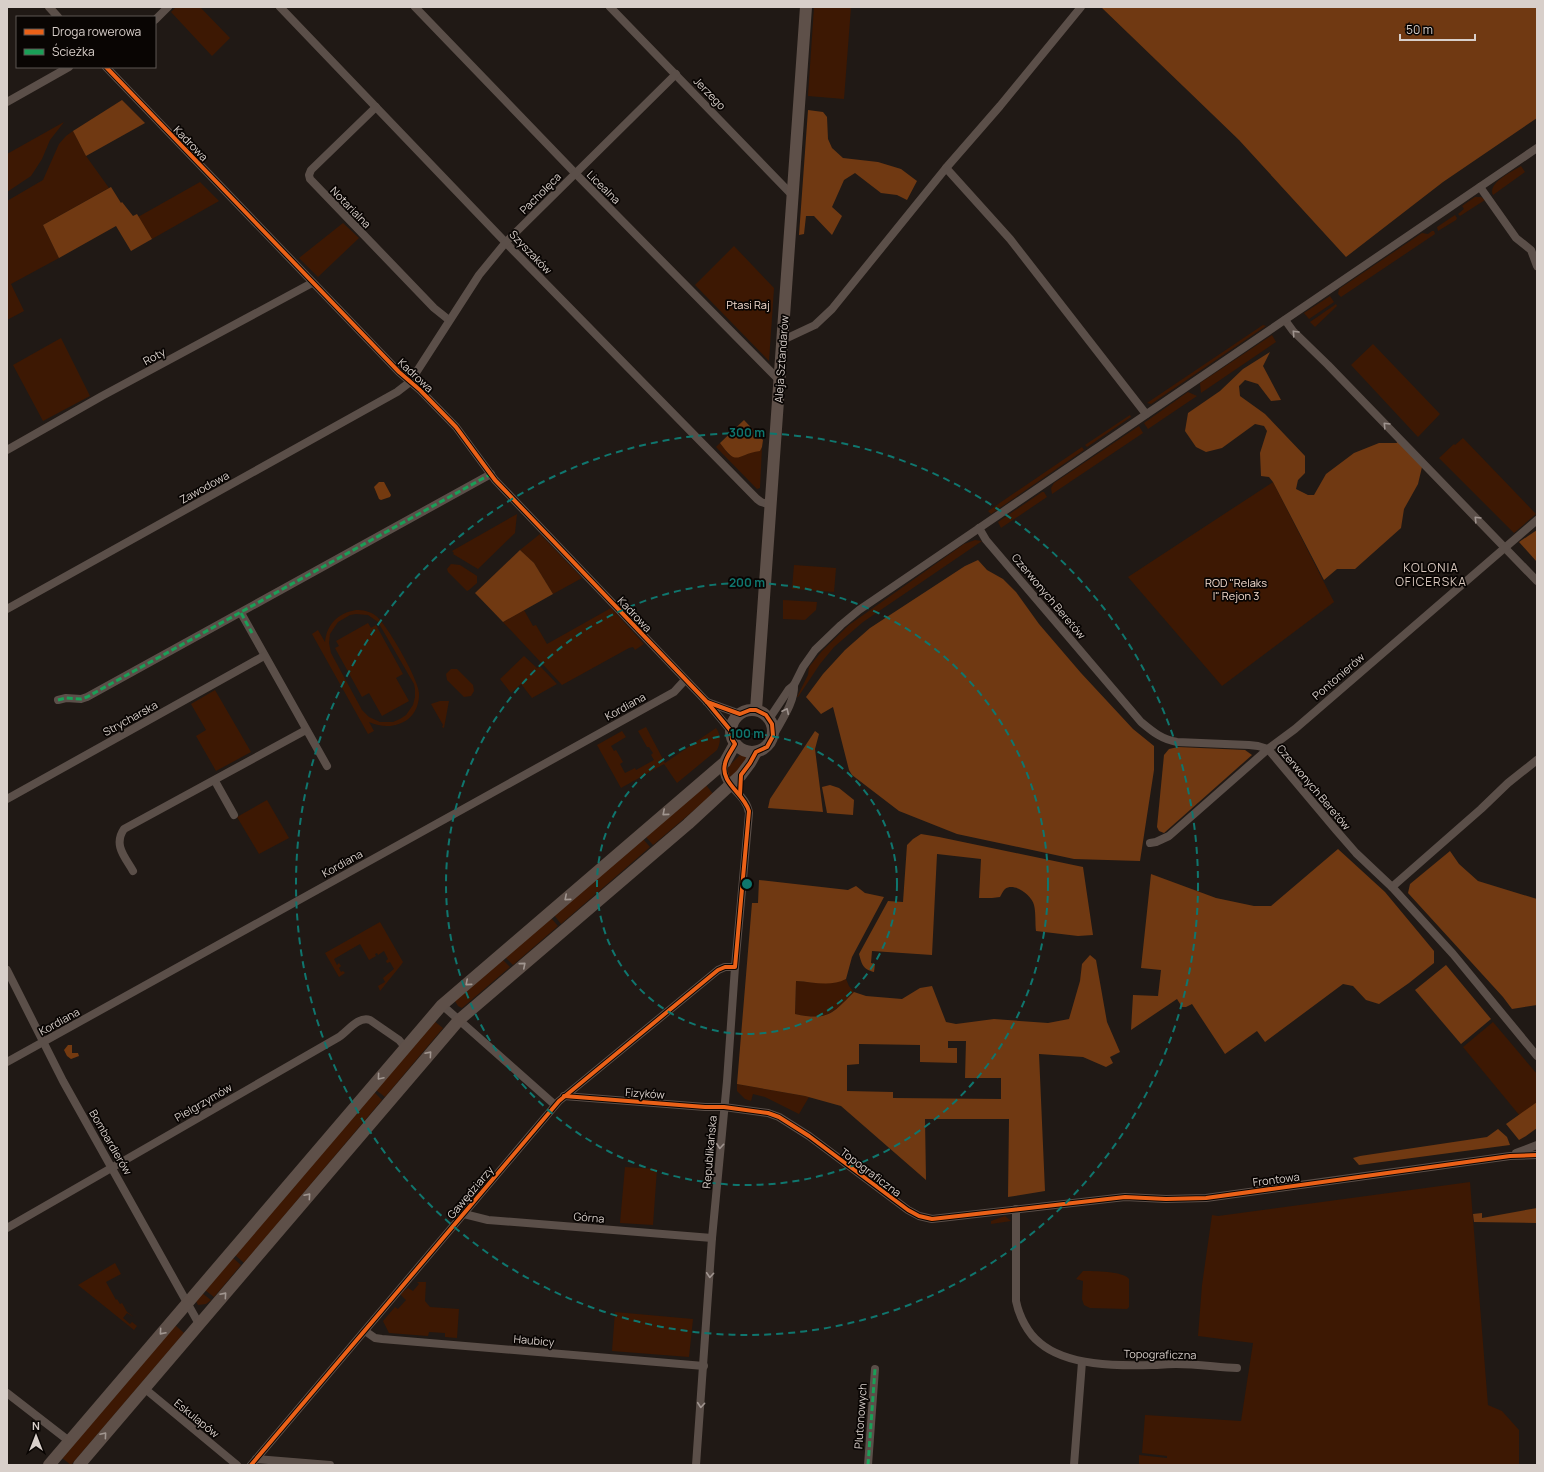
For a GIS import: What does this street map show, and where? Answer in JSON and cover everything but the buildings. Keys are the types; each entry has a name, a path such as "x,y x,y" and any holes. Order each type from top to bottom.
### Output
{"street":[{"path":"49,7 57,16"},
{"path":"156,19 168,7"},
{"name":"Szyszaków","path":"280,7 757,500 771,505"},
{"name":"Licealna","path":"415,7 575,173 780,381"},
{"name":"Jerzego","path":"610,7 793,196"},
{"name":"Aleja Sztandarów","path":"756,710 806,7"},
{"path":"782,340 815,325 832,309 946,168 1000,106 1081,7"},
{"path":"7,102 67,68"},
{"name":"Kadrowa","path":"108,68 312,283 456,427 491,474 707,702 731,731"},
{"name":"Pacholęca","path":"410,382 483,270 506,242 676,74"},
{"name":"Notarialna","path":"376,107 311,170 309,175 310,179 434,308 449,320"},
{"path":"769,718 789,689 794,685 807,661 815,650 859,610 1537,148"},
{"path":"946,168 1010,239 1146,414"},
{"path":"1480,187 1516,238 1531,250 1537,266"},
{"name":"Roty","path":"7,450 102,396 312,283"},
{"path":"1284,320 1537,581"},
{"name":"Zawodowa","path":"7,609 390,396 410,382"},
{"path":"58,700 71,698 82,699 87,697 491,474"},
{"name":"Pontonierów","path":"1150,843 1169,836 1537,520"},
{"name":"Czerwonych Beretów","path":"978,528 986,540 1141,722 1154,733 1162,738 1172,741 1249,745 1258,746 1268,750 1356,853 1392,887 1453,954 1537,1056"},
{"path":"240,613 327,766"},
{"name":"Strycharska","path":"7,799 264,656"},
{"name":"Kordiana","path":"7,1062 674,692 685,680"},
{"path":"773,736 773,730 769,718 756,710 750,710 740,714 734,720 731,731 732,739 735,744 744,751 756,752 767,747 773,736 792,698 794,685"},
{"name":"Kadrowa","path":"707,702 740,714"},
{"path":"133,871 118,844 120,835 124,829 215,781 306,730"},
{"path":"49,1465 442,1005 725,762 735,744"},
{"path":"79,1465 459,1020 688,824 741,775 756,752"},
{"path":"1392,887 1481,809 1508,783 1537,760"},
{"name":"Republikańska","path":"696,1465 712,1238 727,1081 735,967 749,813 747,805 724,774 725,762"},
{"name":"Republikańska","path":"740,795 741,775"},
{"path":"215,781 234,815"},
{"name":"Gawędziarzy","path":"254,1462 564,1096 718,970 725,967 735,967"},
{"name":"Bombardierów","path":"7,970 63,1080 188,1303 198,1324"},
{"path":"442,1005 555,1106"},
{"name":"Pielgrzymów","path":"7,1228 339,1037 364,1019 370,1020 399,1040 405,1047"},
{"name":"Fizyków","path":"564,1096 705,1107 724,1107"},
{"name":"Topograficzna","path":"724,1107 768,1113 786,1120 898,1203 920,1216 938,1219 1016,1209 1016,1301 1020,1315 1032,1335 1039,1343 1066,1357 1082,1362 1132,1365 1175,1364 1237,1368"},
{"name":"Frontowa","path":"1510,1156 1537,1145"},
{"name":"Frontowa","path":"1016,1209 1125,1197 1206,1198 1510,1156 1537,1155"},
{"name":"Górna","path":"464,1214 488,1220 712,1238"},
{"name":"Haubicy","path":"365,1331 375,1338 382,1339 704,1366"},
{"path":"1074,1465 1082,1362"},
{"name":"Plutonowych","path":"868,1465 875,1369"},
{"name":"Eskulapów","path":"144,1388 237,1465"},
{"path":"7,1393 69,1441"},
{"path":"254,1462 330,1465"}],"green space":[{"path":"176,7 200,7 230,38 212,56 171,12"},
{"path":"814,7 851,7 844,99 808,96"},
{"path":"64,122 50,140 42,159 31,176 7,192 7,154"},
{"path":"73,131 86,156 109,188 43,225 59,258 11,284 24,311 7,320 7,201 43,180 59,144"},
{"path":"1521,166 1525,172 1493,195 1492,191 1497,182"},
{"path":"200,182 219,201 152,239 138,217"},
{"path":"1475,197 1481,197 1485,200 1460,216 1458,214 1464,209 1462,206"},
{"path":"1455,215 1457,218 1456,220 1438,231 1437,227"},
{"path":"343,223 359,238 318,277 299,258"},
{"path":"1434,231 1435,234 1341,297 1338,294 1339,289 1422,233 1428,234"},
{"name":"Ptasi Raj","path":"734,246 774,288 769,361 695,285"},
{"path":"1330,296 1334,302 1309,319 1304,313"},
{"path":"1336,304 1337,306 1315,327 1310,322"},
{"path":"1263,325 1266,326 1151,404 1147,403"},
{"path":"1272,335 1276,342 1201,393 1200,383"},
{"path":"61,338 90,396 43,421 13,365"},
{"path":"1373,344 1440,414 1418,437 1351,365"},
{"path":"1188,392 1197,396 1148,429 1144,423"},
{"path":"1130,415 1131,417 1087,447 1085,445"},
{"path":"1139,426 1143,433 1052,494 1051,488 1054,483"},
{"path":"1463,438 1536,514 1514,533 1439,458"},
{"path":"720,443 729,455 743,456 752,451 760,451 762,447 760,488 757,489 716,447"},
{"path":"1082,447 1084,450 991,514 988,511"},
{"name":"ROD \"Relaks I\" Rejon 3","path":"1273,482 1334,602 1222,686 1128,577"},
{"path":"1044,492 1047,497 1001,528 998,522"},
{"path":"517,514 515,533 478,569 453,554 454,553 452,551"},
{"path":"540,534 582,578 553,594 534,563 520,550"},
{"path":"975,540 982,541 863,622 834,647 797,697 808,675 809,667 822,651 849,625 964,544"},
{"path":"451,564 460,565 477,576 477,583 467,591 448,572 447,569"},
{"path":"794,565 836,568 834,592 792,589"},
{"path":"783,600 817,602 816,610 805,620 783,619"},
{"path":"611,608 644,644 635,650 633,647 629,648 562,685 503,622 524,610 533,626 536,625 547,644"},
{"path":"350,611 366,611 374,614 381,621 394,640 418,686 418,703 415,711 410,717 396,725 378,725 369,722 374,731 368,734 312,634 318,630 325,642 328,630 334,620","holes":["350,615 368,615 378,622 414,684 415,697 413,705 406,715 393,722 380,722 369,717 362,710 331,653 329,643 330,634 338,622"]},
{"path":"368,623 371,628 376,625 403,674 396,678 409,701 382,716 369,693 362,697 335,648 339,646 336,641"},
{"path":"524,656 537,668 540,666 557,684 532,698 521,684 511,693 500,679"},
{"path":"451,669 457,669 473,685 474,691 471,696 464,697 447,680 446,674"},
{"path":"215,690 251,752 216,771 196,736 206,730 191,704"},
{"path":"440,701 449,701 444,728 442,727 443,725 431,704"},
{"path":"646,727 665,763 716,728 720,739 717,750 677,783 664,764 621,788 597,745 622,731 626,737 611,746 614,751 616,750 623,762 620,764 625,773 635,768 636,770 654,760 651,755 653,753 649,747 647,747 638,731"},
{"path":"740,755 749,757 731,779 728,776 728,767"},
{"path":"706,785 713,794 653,845 646,837"},
{"path":"267,800 289,838 259,854 237,817"},
{"path":"643,839 650,847 561,924 554,915"},
{"path":"551,918 558,926 513,965 505,957"},
{"path":"380,922 403,962 380,991 378,986 385,982 383,978 394,969 390,962 387,963 386,961 388,959 384,951 378,955 377,953 375,954 376,956 369,960 360,944 334,959 337,965 339,963 341,966 339,968 341,972 343,971 345,973 339,977 325,953"},
{"path":"502,959 510,967 462,1008 458,1006 455,1001"},
{"path":"846,979 854,992 840,1006 822,1016 815,1017 795,1014 796,981 828,983"},
{"path":"434,1021 443,1028 385,1097 376,1090"},
{"path":"1493,1022 1537,1074 1537,1102 1520,1116 1463,1047"},
{"path":"737,1084 809,1097 799,1114 765,1097 753,1094 751,1101 745,1099 737,1091"},
{"path":"374,1092 382,1100 244,1263 235,1255"},
{"path":"625,1167 657,1169 653,1225 620,1223"},
{"path":"1470,1182 1488,1405 1502,1411 1519,1430 1519,1465 1139,1465 1139,1455 1167,1458 1167,1456 1142,1453 1145,1415 1241,1421 1253,1343 1198,1336 1202,1285 1212,1215 1218,1216"},
{"path":"1005,1216 1011,1221 991,1224 991,1221"},
{"path":"233,1258 241,1265 214,1297 205,1290"},
{"path":"115,1263 121,1274 106,1282 116,1300 117,1299 120,1304 122,1303 127,1312 134,1317 127,1313 123,1318 130,1324 132,1322 137,1326 134,1330 78,1285"},
{"path":"1083,1271 1108,1272 1126,1276 1129,1279 1129,1307 1127,1309 1090,1308 1084,1305 1082,1299 1083,1281 1076,1279"},
{"path":"417,1282 426,1282 425,1301 430,1307 459,1309 457,1338 445,1337 445,1333 429,1332 428,1336 389,1333 383,1321 395,1307 398,1309 406,1300 401,1293 408,1288 413,1291 419,1284"},
{"path":"202,1293 211,1300 206,1304 198,1305 196,1301"},
{"path":"615,1312 693,1319 689,1357 612,1351"},
{"path":"175,1325 184,1333 71,1465 62,1458"}],"shaded area":[{"path":"1101,7 1537,7 1537,118 1443,182 1346,257 1239,140"},
{"path":"122,100 145,123 86,156 73,131"},
{"path":"808,110 823,112 827,117 828,139 832,148 843,158 878,162 901,169 917,181 907,200 897,195 881,193 855,173 844,180 832,207 842,216 832,235 814,216 806,216 804,234 799,235"},
{"path":"111,187 121,203 122,202 133,216 137,214 152,239 131,251 116,226 59,258 43,225"},
{"path":"1270,352 1263,366 1281,400 1271,401 1258,384 1245,380 1239,386 1240,396 1265,414 1305,456 1305,473 1298,480 1296,489 1308,495 1314,495 1326,474 1354,453 1379,443 1397,443 1395,430 1422,467 1418,484 1404,509 1401,528 1355,569 1337,569 1324,580 1273,482 1269,477 1261,476 1260,453 1267,431 1264,426 1255,424 1222,448 1206,452 1196,447 1185,431 1188,413 1220,391 1243,369"},
{"path":"744,420 763,440 762,447 760,451 738,458 730,455 720,443"},
{"path":"379,482 384,482 391,495 390,497 381,500 379,499 374,487"},
{"path":"1537,530 1537,562 1519,542"},
{"path":"520,550 534,563 553,594 503,622 475,593"},
{"path":"978,560 987,570 1003,579 1016,592 1039,624 1081,673 1133,729 1154,746 1154,770 1140,861 1074,859 957,834 899,811 852,775 849,770 833,707 821,714 806,697 823,674 845,650 870,628 965,566"},
{"path":"815,731 819,734 815,749 823,812 768,808 770,799"},
{"path":"1178,747 1245,750 1252,755 1164,833 1159,831 1157,827 1164,755 1169,749"},
{"path":"830,785 839,788 854,800 853,815 827,813 822,787"},
{"path":"921,834 1083,867 1093,935 1078,936 1036,931 1034,905 1033,901 1027,894 1013,887 1009,887 1005,889 1000,897 979,898 981,859 937,854 932,955 872,951 871,963 875,964 874,972 865,968 859,954 888,901 903,902 907,845"},
{"path":"1338,849 1385,892 1434,951 1434,963 1379,1004 1366,1000 1353,986 1343,984 1265,1042 1257,1031 1225,1054 1192,1004 1182,1007 1177,999 1131,1030 1133,995 1158,996 1161,970 1141,968 1151,874 1216,898 1254,906 1271,906"},
{"path":"1450,851 1459,864 1478,881 1537,899 1537,1005 1512,1009 1503,997 1408,893 1410,884"},
{"path":"759,880 848,890 856,886 865,893 884,897 852,957 846,979 834,983 796,981 795,1014 806,1016 815,1017 829,1014 840,1006 854,992 866,996 902,999 920,988 932,986 946,1022 956,1024 994,1019 1048,1023 1069,1019 1080,981 1082,964 1090,955 1096,960 1107,1022 1120,1052 1110,1057 1113,1063 1106,1067 1083,1057 1039,1054 1045,1191 1008,1197 1009,1119 925,1119 926,1180 841,1106 805,1096 737,1084 752,903 758,903","holes":["948,1041 966,1041 965,1078 1001,1078 1001,1099 893,1098 893,1092 847,1091 847,1065 859,1064 859,1044 920,1045 920,1062 957,1063 957,1048 948,1048"]},
{"path":"1446,965 1491,1019 1461,1044 1415,990"},
{"path":"68,1045 72,1045 72,1053 78,1053 79,1056 71,1059 67,1056 64,1050"},
{"path":"1537,1102 1537,1128 1519,1140 1506,1124"},
{"path":"1498,1129 1507,1137 1510,1145 1359,1165 1353,1158 1487,1137"},
{"path":"1537,1208 1537,1223 1474,1222 1473,1214 1482,1213 1482,1218"}],"marked path":[{"path":"58,700 66,698 81,699 87,697 491,474"},
{"path":"241,613 252,633"},
{"path":"868,1465 875,1369"}],"cycle path":[{"path":"107,68 399,372 420,390 456,427 495,480 707,702 731,731 732,739 735,744 727,759 724,771 729,782 749,811 735,967 725,967 718,970 559,1101 251,1465"},
{"path":"707,702 740,714 750,710 756,710 766,715 772,724 773,736 767,747 756,752 741,775 740,795"},
{"path":"564,1096 705,1107 724,1107 768,1113 779,1117 809,1136 908,1210 919,1216 932,1219 1125,1197 1166,1199 1206,1198 1510,1156 1537,1155"}],"district":[{"name":"KOLONIA OFICERSKA","path":"1431,574"}]}
